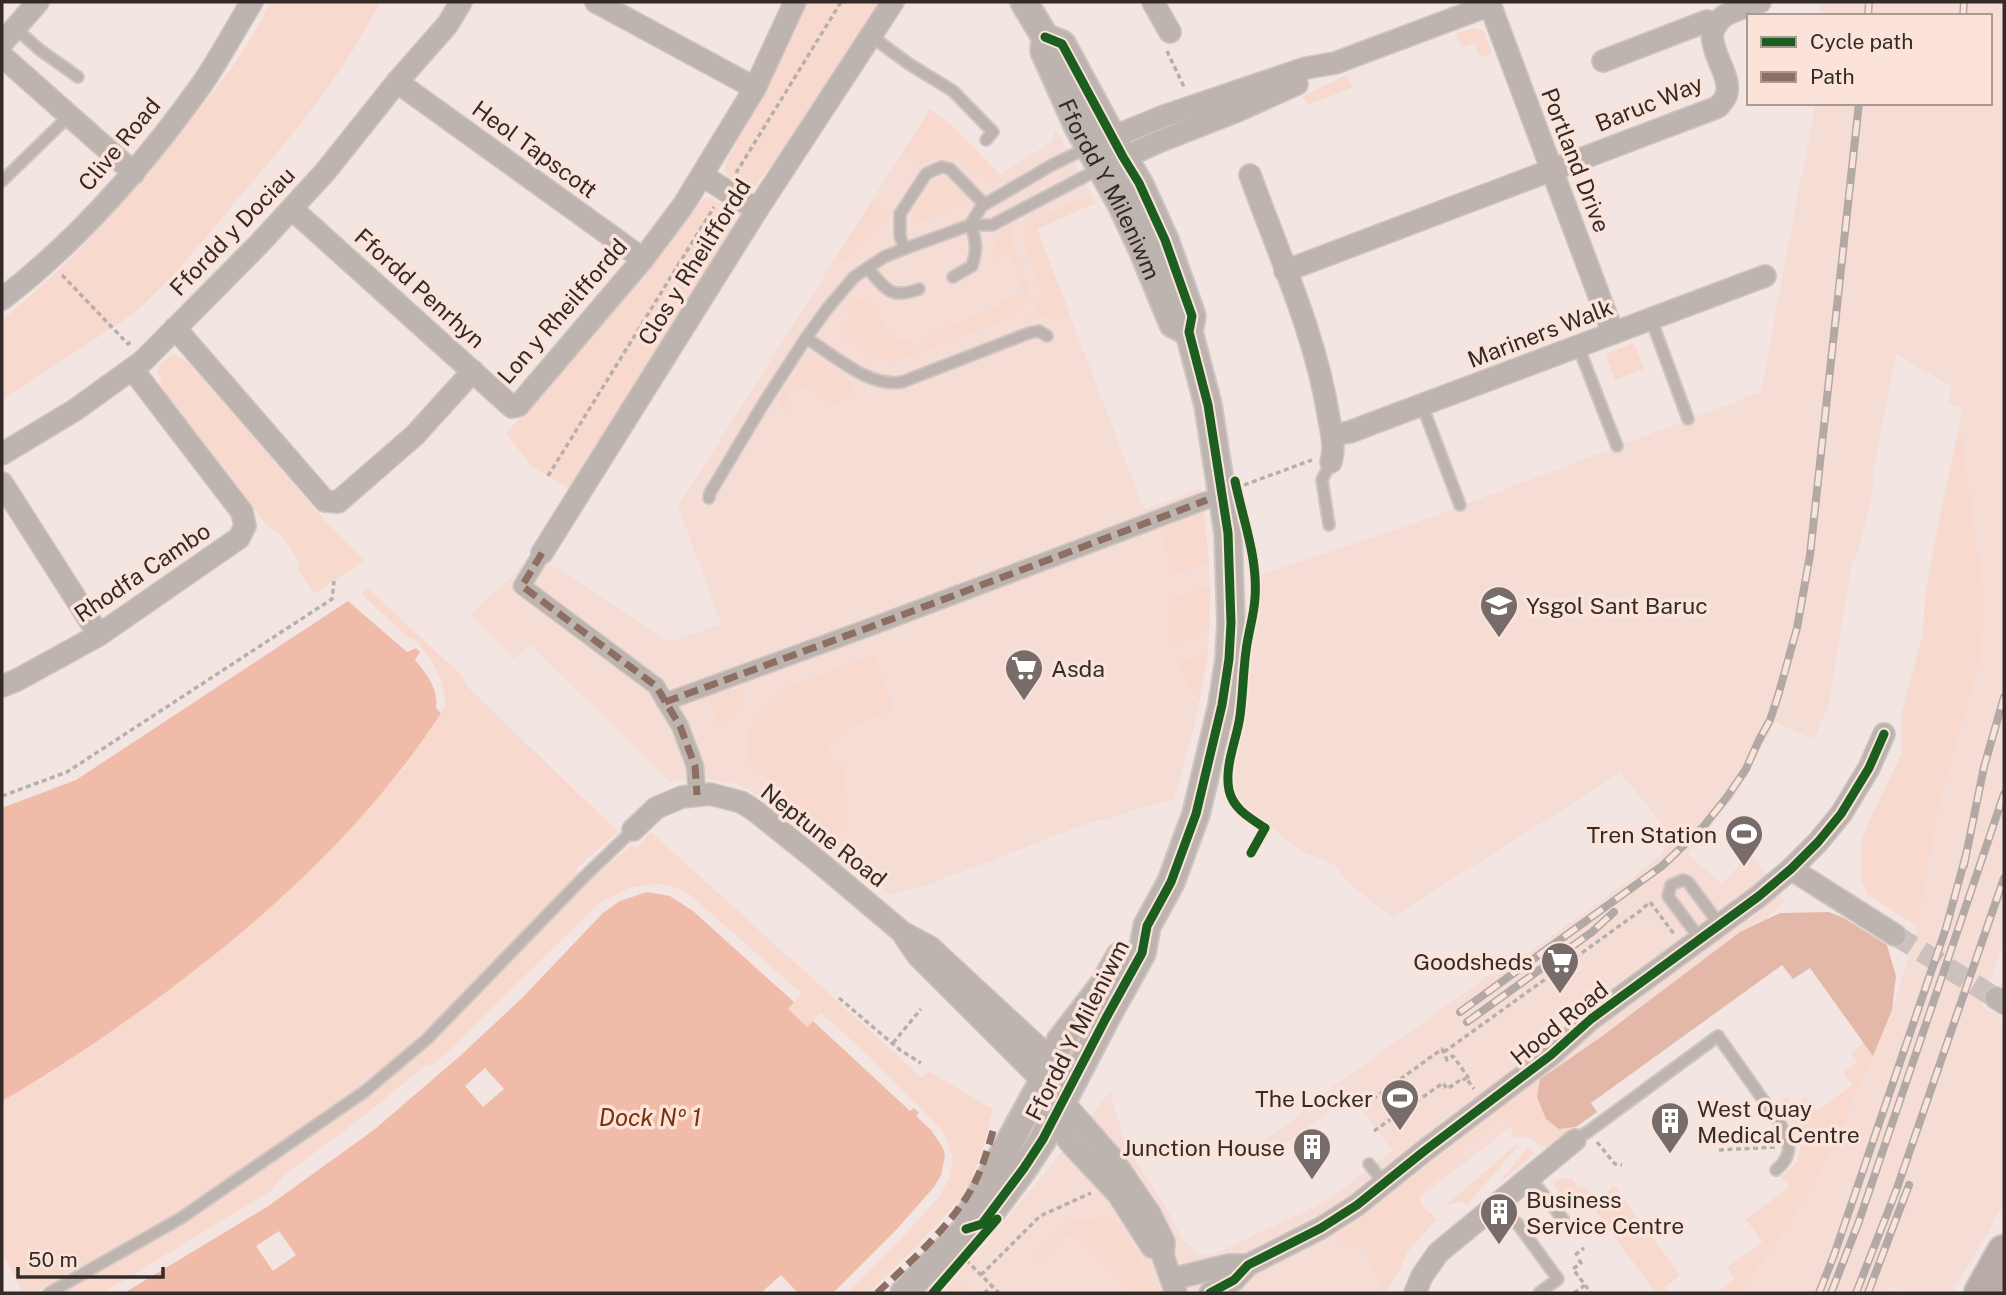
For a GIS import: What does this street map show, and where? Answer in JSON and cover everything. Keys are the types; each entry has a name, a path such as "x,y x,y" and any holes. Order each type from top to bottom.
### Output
{"main road":[{"path":"1981,1293 2004,1252"}],"street":[{"path":"9,35 38,2"},
{"name":"Clive Road","path":"2,299 48,261 134,173 204,82 252,2"},
{"name":"Ffordd y Dociau","path":"2,454 75,410 133,370 292,209 448,24 461,2"},
{"path":"596,2 755,88"},
{"name":"Lon y Rheilffordd","path":"473,372 512,407 518,406 643,259 684,204 755,88 795,2"},
{"name":"Clos y Rheilffordd","path":"542,553 757,210 893,2"},
{"name":"Ffordd Y Mileniwm","path":"904,1293 969,1239 1024,1168 1142,953 1147,926 1171,882 1196,814 1222,705 1230,647 1230,567 1223,497 1205,390 1189,332 1172,324 1121,204 1106,152 1062,44 1045,37 1024,2"},
{"path":"1153,2 1170,32"},
{"path":"1603,61 1707,21 1717,24 1725,16 1760,2"},
{"name":"Portland Drive","path":"1106,152 1164,116 1306,68 1335,63 1490,4 1613,333"},
{"name":"Baruc Way","path":"1551,169 1718,107 1726,98 1728,84 1713,45 1717,24"},
{"path":"2,56 134,173"},
{"name":"Heol Tapscott","path":"397,82 643,259"},
{"path":"1285,271 1551,169"},
{"path":"1250,175 1310,338 1325,390 1332,435 1333,452 1330,463"},
{"path":"703,176 757,210"},
{"name":"Ffordd Penrhyn","path":"175,328 325,501 338,502 415,435 473,372 292,209"},
{"name":"Mariners Walk","path":"1332,435 1350,432 1765,276"},
{"name":"Rhodfa Cambo","path":"2,686 99,635 239,538 245,526 242,512 133,370"},
{"path":"2,483 99,635"},
{"path":"665,702 1207,500"},
{"path":"542,553 522,586 656,686 680,726 695,766 697,795"},
{"name":"Hood Road","path":"1210,1293 1234,1280 1248,1265 1321,1228 1357,1205 1543,1061 1591,1020 1791,869 1842,814 1869,768 1884,734"},
{"name":"Neptune Road","path":"634,830 656,808 682,797 710,794 754,810 902,932 918,957 1047,1070"},
{"path":"1791,869 1895,935"},
{"name":"Ffordd Y Mileniwm","path":"969,1239 970,1214 1060,1041 1104,984 1128,942 1147,926"},
{"name":"Hood Road","path":"1047,1070 1057,1111 1112,1158 1141,1201 1164,1242 1163,1256 1174,1286 1229,1265 1248,1265"},
{"path":"1415,1293 1422,1276 1438,1253 1582,1135"}],"lane":[{"path":"9,35 40,50 78,77"},
{"path":"871,36 953,92 993,132 986,140"},
{"path":"2,181 69,116"},
{"path":"971,225 982,206 1052,165 1106,152"},
{"path":"709,498 762,406 806,338 854,277 884,257 904,249 971,225 992,225 1106,152"},
{"path":"904,249 900,236 900,214 926,174 942,167 950,169 985,204"},
{"path":"953,276 972,266 977,252 976,237 971,225"},
{"path":"867,268 888,291 898,294 919,289"},
{"path":"1651,319 1688,419"},
{"path":"806,338 863,375 892,383 902,382 1029,333 1039,331 1046,337"},
{"path":"1578,346 1617,446"},
{"path":"1422,405 1460,505"},
{"path":"1329,525 1322,480 1330,463"},
{"path":"49,1293 181,1218 365,1092 427,1039 583,878 634,830"},
{"path":"1693,945 1668,896 1671,885 1683,880 1688,882 1720,925"},
{"path":"1582,1135 1718,1036 1790,1139 1790,1152 1776,1170"},
{"path":"1369,1164 1384,1183"},
{"path":"1530,1178 1563,1219"},
{"path":"1517,1223 1558,1279 1539,1293"}],"path":[{"path":"732,179 841,2"},
{"path":"1170,32 1161,37 1189,98"},
{"path":"548,476 717,202"},
{"path":"71,285 128,344 137,337"},
{"path":"1236,487 1316,459 1330,463"},
{"path":"2,796 67,772 332,599 334,581"},
{"path":"1444,1052 1650,902 1693,945"},
{"path":"839,998 920,1063"},
{"path":"893,1043 922,1009"},
{"path":"1360,1109 1442,1049 1444,1052"},
{"path":"1444,1052 1447,1060 1453,1056 1485,1105"},
{"path":"1374,1131 1443,1083 1447,1089 1466,1078"},
{"path":"1582,1135 1615,1164 1622,1165"},
{"path":"1719,1150 1790,1147"},
{"path":"981,1275 1040,1216 1100,1189"},
{"path":"955,1267 963,1259 969,1239"},
{"path":"1584,1248 1576,1256 1581,1263 1573,1269 1591,1293"},
{"path":"963,1259 999,1293"},
{"path":"1574,1293 1585,1285"},
{"path":"984,1293 992,1286"}],"shaded area":[{"path":"271,2 380,2 350,55 315,105 175,273 133,314 2,400 2,320 50,278 96,232 138,184 227,75"},
{"path":"806,2 882,2 774,172 768,168 754,187 747,188 725,171 737,143 731,140"},
{"path":"1824,2 2004,2 2004,942 1982,1006 2004,1020 2004,1204 1952,1293 1904,1293 1891,1286 1887,1293 1740,1293 1784,1234 1812,1183 1855,1100 1892,1010 1915,936 1941,794 1985,603 1960,423 1963,407 1948,404 1951,387 1896,354 1874,468 1873,491 1859,549 1851,568 1829,704 1814,740 1775,722 1735,797 1688,854 1722,884 1749,854 1761,866 1785,902 1690,989 1389,1221 1390,1293 941,1293 1002,1225 1111,1091 1127,1146 1167,1209 1182,1239 1197,1252 1205,1255 1216,1253 1325,1202 1392,1151 1352,1095 1261,1161 1252,1149 1301,1114 1302,1109 1500,967 1504,970 1628,881 1661,854 1671,835 1620,773 1393,917 1352,887 1333,864 1301,851 1246,809 1236,795 1234,771 1261,598 1260,575 1402,528 1761,392 1815,105 1992,105 1992,14 1819,14"},
{"path":"1473,28 1483,30 1492,53 1480,57 1474,43 1461,47 1456,34"},
{"path":"1347,75 1352,88 1307,105 1303,96"},
{"path":"930,109 951,125 1000,175 1051,142 1056,130 1101,210 1094,203 1037,229 1144,509 1201,488 1209,564 1208,651 1195,725 1174,799 1106,820 1097,820 927,885 889,895 829,846 749,790 736,784 709,779 670,782 531,645 514,659 470,614 516,573 531,552 671,642 721,624 678,506"},
{"path":"930,109 951,125 1000,175 993,179 983,178 958,156 953,162 936,160 920,166 902,154"},
{"path":"942,178 957,187 966,201 962,205 916,222 912,214 916,204 933,180"},
{"path":"706,198 732,212 735,219 731,227 736,230 571,490 531,466 506,433 600,325 688,210 693,213"},
{"path":"1077,200 1095,203 1037,229 1070,315 1053,321 1050,314 1026,323 1036,309 1040,289 1023,231 1031,221"},
{"path":"871,204 886,213 887,218 844,261 837,256"},
{"path":"1020,217 1013,229 1012,241 1027,293 1024,305 1013,317 891,363 876,358 839,334 839,329 850,315 845,311 852,300 864,298 876,310 889,333 902,341 912,340 916,350 926,347 924,341 934,337 932,332 1001,306 1000,302 1024,293 1012,256 995,259 992,256 1000,232"},
{"path":"1634,343 1644,369 1615,380 1605,354"},
{"path":"173,354 188,362 328,524 364,561 314,594 297,568 301,565 287,543 268,527 157,385 162,381 157,372 159,365"},
{"path":"812,357 846,375 854,397 828,406 826,400 819,397 813,384 787,394 791,408 782,409 778,400 803,361"},
{"path":"1960,423 1985,603 1978,666 1941,794 1917,926 1868,895 1862,881 1861,843 1901,755 1902,712 1923,633 1925,595"},
{"path":"1204,511 1209,564 1172,574 1164,544 1165,534 1173,524"},
{"path":"1210,586 1209,629 1170,645 1170,598"},
{"path":"368,588 461,675 468,687 618,832 579,866 577,873 560,894 422,1035 345,1098 206,1196 34,1293 23,1293 2,1252 2,1101 73,1058 269,908 377,799 404,767 445,706 440,677 426,653 413,638 408,638 361,593"},
{"path":"1208,651 1199,701 1178,663"},
{"path":"874,655 894,710 842,730 825,751 844,767 848,827 836,840 750,762 748,733 752,724 783,689"},
{"path":"741,686 746,698 718,727 709,698"},
{"path":"651,832 922,1078 928,1071 993,1109 982,1152 960,1199 868,1293 847,1293 939,1197 949,1179 953,1158 947,1139 939,1127 870,1057 821,1013 807,1027 787,1009 802,994 689,894 660,884 629,888 598,904 434,1064 425,1066 351,1126 284,1175 272,1190 103,1293 63,1293 227,1192 347,1111 395,1075 411,1062 581,889 632,844 636,848"},
{"path":"1829,912 1844,918 1887,945 1896,976 1892,1010 1873,1056 1810,968 1793,979 1782,965 1591,1103 1597,1112 1576,1127 1559,1129 1546,1119 1537,1097 1540,1079 1601,1037 1740,932 1780,913"},
{"path":"1864,1043 1873,1056 1831,1149 1798,1210 1740,1293 1715,1293 1735,1279 1727,1267 1762,1242 1746,1219 1789,1187 1781,1176 1798,1159 1799,1141 1791,1123 1777,1104 1787,1097 1794,1106 1806,1097 1817,1111 1852,1085 1843,1072 1858,1062 1851,1053"},
{"path":"1540,1079 1537,1097 1559,1129 1576,1127 1548,1152 1546,1148 1524,1135 1523,1138 1511,1136 1513,1126 1503,1120 1487,1126 1473,1139 1467,1137"},
{"path":"1461,1141 1466,1148 1418,1196 1422,1206 1437,1219 1408,1251 1398,1273 1386,1290 1382,1290 1359,1239 1346,1248 1338,1236"},
{"path":"1516,1145 1467,1205 1461,1201 1444,1207"},
{"path":"1526,1147 1535,1153 1496,1186 1525,1151"},
{"path":"1571,1178 1578,1188 1589,1189 1591,1201 1606,1195 1614,1185 1680,1275 1665,1287 1669,1293 1656,1293 1588,1201 1574,1211 1557,1190 1554,1181"},
{"path":"1111,1215 1134,1247 1158,1293 1131,1293 1068,1233 1048,1252 1041,1263 1035,1257 1071,1219 1083,1222"},
{"path":"961,1277 969,1286 961,1293 945,1293"}],"water":[{"path":"348,601 407,652 416,648 420,652 415,660 431,682 436,694 436,708 441,713 378,798 305,876 265,912 140,1011 72,1058 2,1101 2,808 76,780"},
{"name":"Dock Nº 1","path":"647,892 670,896 693,911 794,1002 788,1009 807,1027 813,1021 910,1111 914,1108 919,1113 916,1116 931,1130 943,1148 945,1155 941,1175 934,1187 897,1229 833,1293 124,1293 267,1207 375,1129 521,999 603,913 620,901"}],"pier":[{"path":"485,1068 504,1089 483,1107 465,1086"},
{"path":"279,1231 296,1255 273,1271 256,1246"},
{"path":"781,1275 798,1293 762,1293 762,1292"}],"tunnel":[{"path":"1895,935 1996,998"}],"railway":[{"path":"1868,14 1869,2"},
{"path":"1963,14 1964,2"},
{"path":"1460,1012 1662,866 1703,827 1727,797 1746,769 1770,720 1797,628 1810,555 1859,105"},
{"path":"1964,865 1984,767 2004,697"},
{"path":"1831,1293 1858,1224 2004,794"},
{"path":"1819,1293 1946,928 1966,855"},
{"path":"1856,1293 1896,1191 2004,878"},
{"path":"1467,1022 1592,932 1614,912"},
{"path":"1868,1293 1909,1185"}],"marked path":[{"path":"665,702 1207,500"},
{"path":"542,553 522,586 656,686 680,726 695,766 697,795"},
{"path":"877,1293 955,1214 978,1176 993,1131"}],"cycle path":[{"path":"966,1229 982,1224 1043,1139 1142,953 1147,926 1171,882 1196,814 1222,705 1229,659 1231,623 1228,533 1208,405 1189,332 1192,316 1165,240 1139,183 1062,44 1045,37"},
{"path":"1235,481 1252,554 1255,598 1246,651 1240,716 1229,762 1228,781 1234,803 1248,817 1265,828 1251,853"},
{"path":"1210,1293 1234,1280 1248,1265 1321,1228 1357,1205 1551,1055 1591,1019 1759,896 1791,869 1841,814 1869,768 1884,734"},
{"path":"933,1293 997,1219"}],"place":[{"name":"Ysgol Sant Baruc","path":"1499,639"},
{"name":"Asda","path":"1024,702"},
{"name":"Tren Station","path":"1744,868"},
{"name":"Goodsheds","path":"1560,995"},
{"name":"The Locker","path":"1400,1132"},
{"name":"West Quay Medical Centre","path":"1670,1155"},
{"name":"Junction House","path":"1312,1181"},
{"name":"Business Service Centre","path":"1499,1246"}]}
